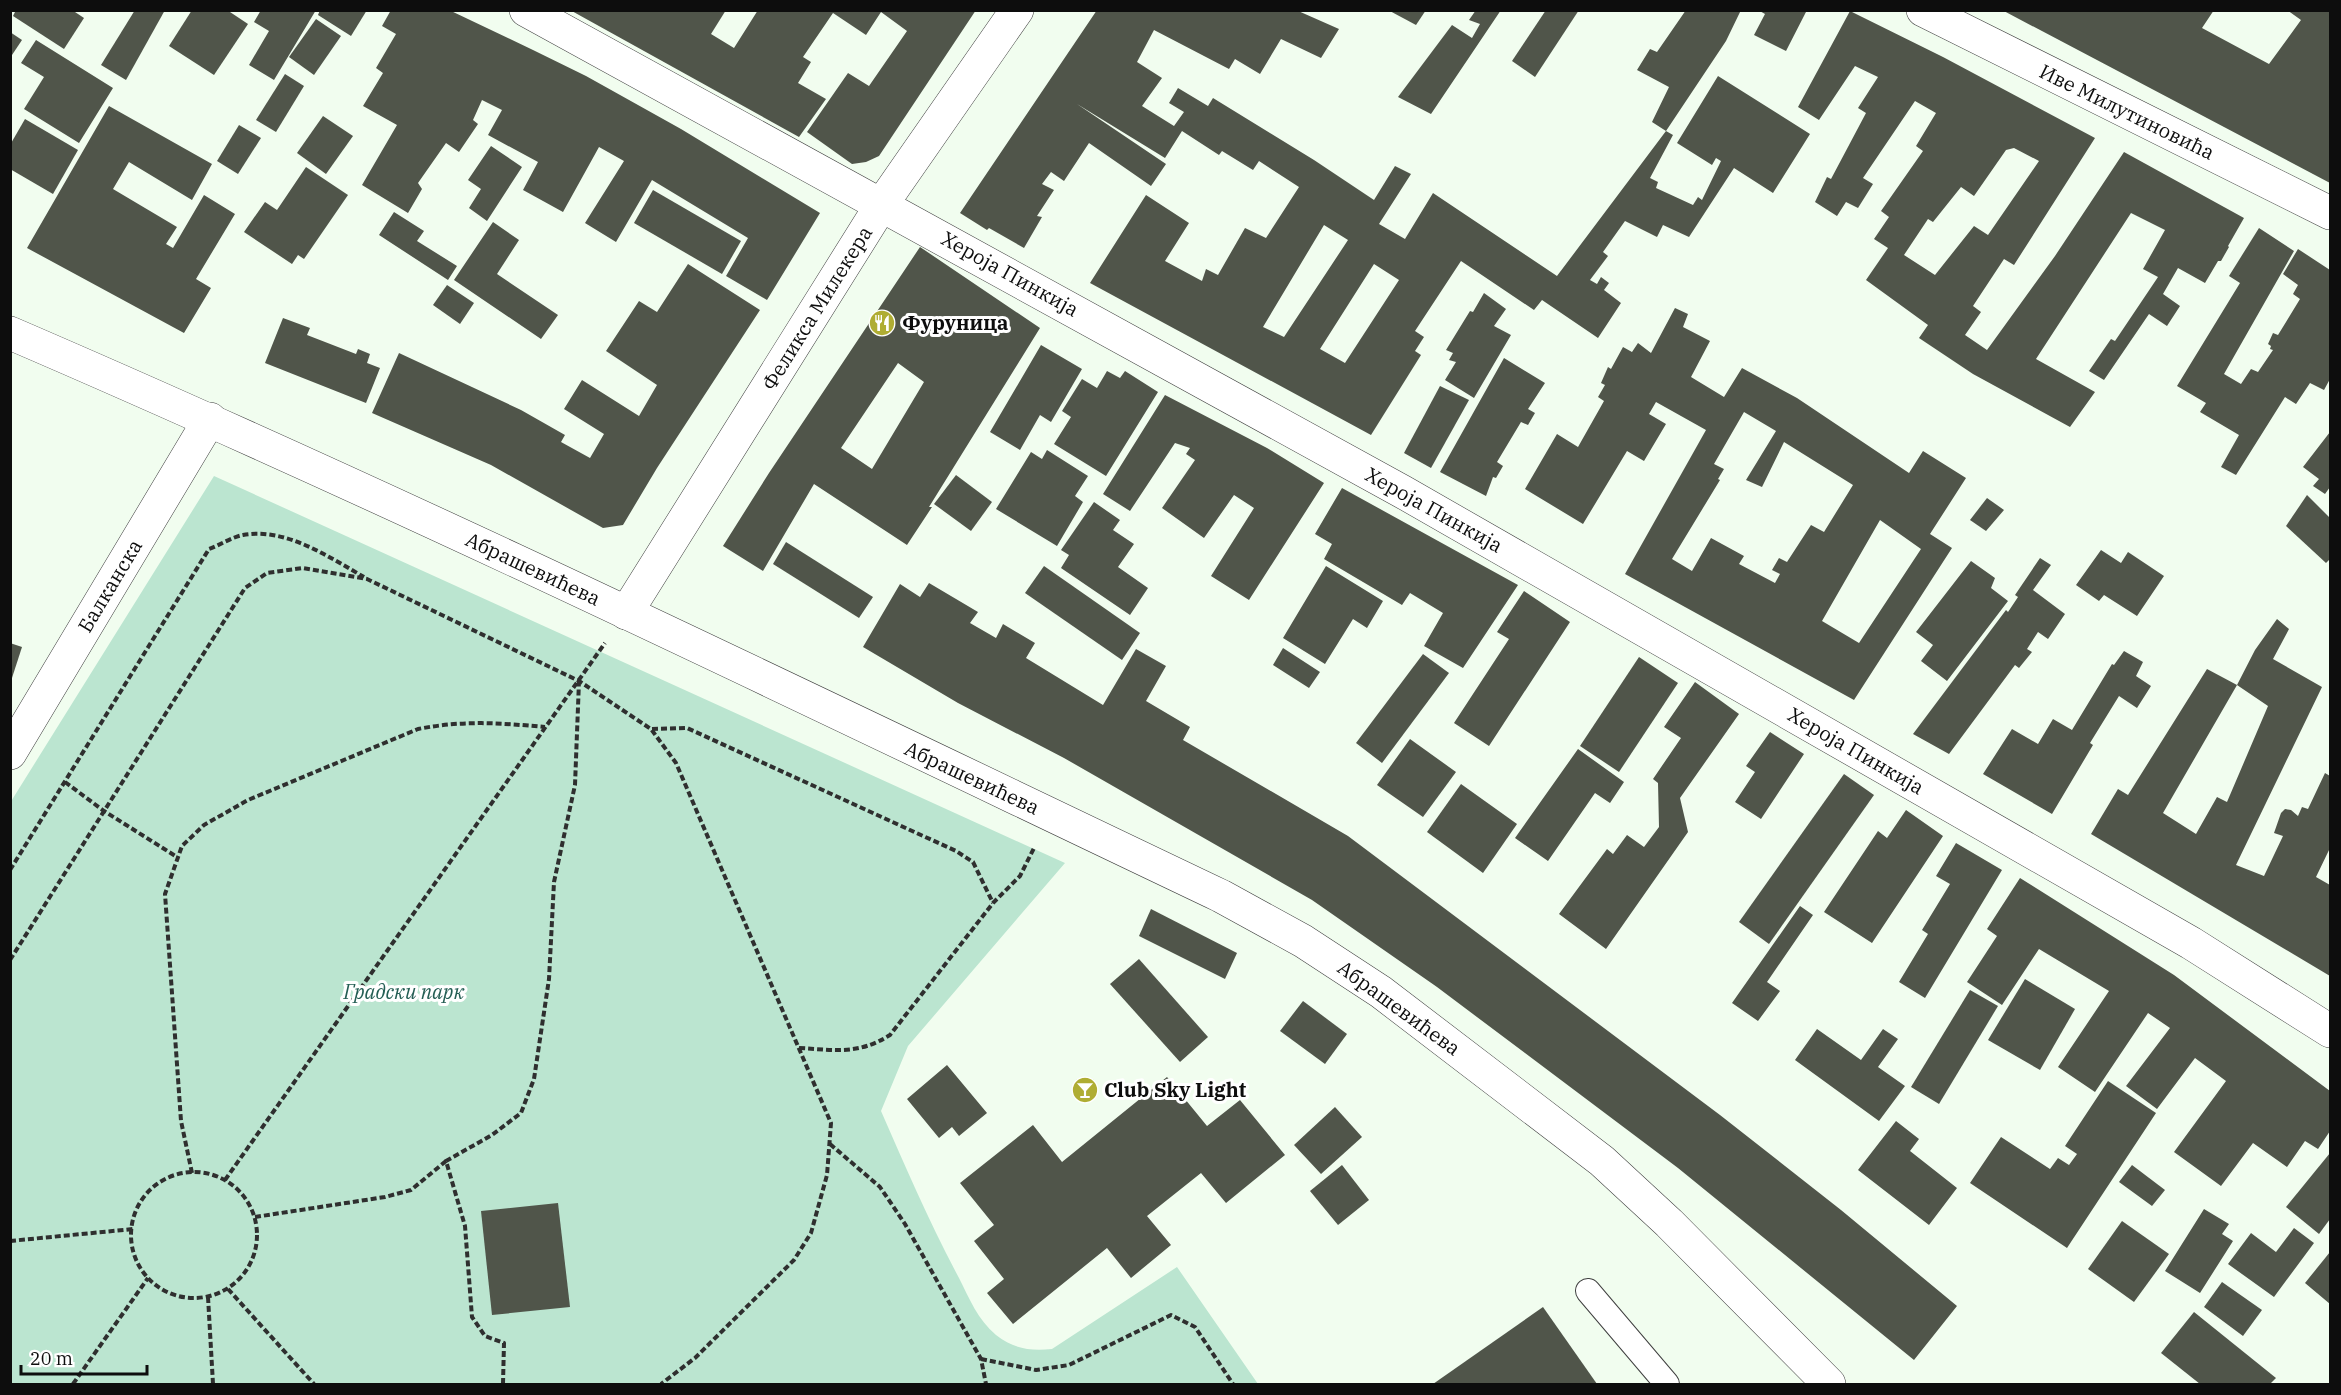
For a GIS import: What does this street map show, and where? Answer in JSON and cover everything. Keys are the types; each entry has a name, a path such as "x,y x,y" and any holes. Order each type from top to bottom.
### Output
{"street":[{"name":"Хероја Пинкија","path":"526,10 1445,516 2191,943 2331,1031"},
{"name":"Феликса Милекера","path":"626,613 882,204 1017,10"},
{"name":"Иве Милутиновића","path":"1923,10 2331,213"},
{"name":"Абрашевићева","path":"10,333 210,419 626,613 1221,896 1303,941 1381,992 1602,1161 1669,1223 1829,1384"},
{"name":"Балканска","path":"10,753 210,419"}],"lane":[{"path":"1588,1291 1667,1384"}],"path":[{"path":"10,870 209,549 243,535 280,536 313,548 367,579 579,681 651,729 676,763 831,1123 826,1175 811,1233 794,1260 695,1358 661,1384"},
{"path":"10,960 244,588 267,573 303,568 367,579"},
{"path":"225,1180 626,613"},
{"path":"255,1217 385,1197 411,1190 446,1161 492,1135 521,1113 534,1079 549,979 554,882 575,785 579,681"},
{"path":"192,1173 181,1121 165,894 182,846 204,825 248,800 418,729 446,724 486,722 545,727"},
{"path":"651,729 687,728 956,851 974,862 993,903"},
{"path":"66,782 104,811 177,857"},
{"path":"799,1048 850,1051 872,1046 890,1035 993,903 1020,876 1052,816"},
{"path":"830,1143 880,1187 905,1224 981,1359 986,1384"},
{"path":"446,1161 465,1226 472,1317 485,1336 504,1343 503,1384"},
{"path":"192,1173 218,1177 234,1186 247,1200 255,1217 257,1236 254,1255 244,1274 228,1289 208,1297 186,1298 165,1292 148,1278 136,1260 131,1238 134,1217 144,1197 160,1183 180,1174 192,1173"},
{"path":"10,1241 133,1229"},
{"path":"73,1384 148,1278"},
{"path":"228,1289 314,1384"},
{"path":"208,1297 213,1384"},
{"path":"981,1359 1036,1370 1069,1365 1172,1315 1194,1327 1233,1384"}],"green space":[{"name":"Градски парк","path":"214,476 1065,863 908,1046 881,1111 928,1216 970,1301 984,1323 996,1335 1022,1348 1052,1349 1177,1267 1258,1384 11,1384 10,803"}],"building":[{"path":"16,10 72,10 84,18 64,49 13,16"},
{"path":"135,10 165,10 126,80 101,65"},
{"path":"192,10 227,10 248,24 214,75 169,46"},
{"path":"261,10 316,10 274,80 249,65 269,31 254,22"},
{"path":"320,10 367,10 351,36 318,15"},
{"path":"391,10 449,10 586,76 681,129 820,213 767,300 726,276 748,238 652,180 616,242 585,223 624,161 599,147 563,212 523,190 538,162 488,135 502,110 482,100 473,120 478,124 459,152 446,143 418,183 422,189 408,213 362,185 397,125 363,106 383,73 376,68 396,34 382,26"},
{"path":"570,10 726,10 711,34 734,48 758,10 976,10 879,156 866,162 852,164 807,132 848,73 869,86 907,31 881,12 866,35 833,13 803,57 811,62 798,83 826,99 799,137"},
{"path":"1097,10 1296,10 1339,29 1321,58 1281,39 1260,74 1235,59 1229,69 1154,30 1137,62 1162,78 1142,106 1174,126 1184,112 1169,103 1178,88 1208,106 1213,98 1374,200 1395,166 1411,174 1379,224 1405,239 1433,193 1557,276 1666,131 1673,135 1650,178 1658,182 1656,188 1693,205 1698,197 1702,200 1721,161 1716,158 1712,165 1677,143 1718,76 1810,134 1773,193 1734,168 1689,237 1663,225 1657,237 1625,221 1603,252 1608,256 1590,280 1597,284 1601,277 1609,283 1604,290 1621,303 1598,338 1542,300 1534,310 1461,261 1415,331 1424,337 1415,351 1421,355 1371,435 1090,283 1146,195 1189,223 1165,261 1202,281 1206,269 1218,275 1245,228 1266,238 1299,187 1259,161 1253,170 1222,151 1219,155 1182,131 1165,158 1077,104 1166,164 1151,186 1089,143 1064,181 1051,172 1042,184 1054,190 1037,216 1042,217 1024,248 989,228 987,230 960,213","holes":["1324,225 1348,240 1284,337 1263,327","1374,264 1399,280 1345,363 1320,349"]},
{"path":"1388,10 1426,10 1416,25"},
{"path":"1476,10 1501,10 1431,114 1398,97 1452,25 1472,38 1480,24 1469,20"},
{"path":"1546,10 1579,10 1535,77 1512,61"},
{"path":"1686,10 1741,10 1726,41 1666,131 1652,122 1669,87 1637,70 1650,49 1657,52"},
{"path":"1758,10 1807,10 1786,51 1754,35 1765,14"},
{"path":"2002,10 2214,10 2202,28 2269,64 2301,20 2287,10 2330,10 2330,183"},
{"path":"1850,11 1943,57 2095,138 2014,265 2004,259 1973,306 1981,312 1965,335 1987,350 2055,256 2124,152 2244,218 2221,261 2218,261 2205,283 2178,268 2163,294 2180,306 2167,326 2149,314 2104,380 2089,371 2111,339 2115,341 2158,277 2143,269 2165,230 2131,213 2036,359 2095,392 2070,427 1973,374 1919,338 1928,325 1866,280 1888,248 1874,239 1889,217 1881,211 1923,151 1916,146 1936,113 1915,101 1863,178 1873,184 1858,208 1846,202 1837,216 1815,202 1827,177 1831,179 1866,113 1858,108 1878,77 1855,66 1819,120 1798,107","holes":["2014,148 2039,161 1988,235 1974,226 1935,275 1904,255 1928,219 1933,222 1961,187 1974,196 2006,150"]},
{"path":"316,19 341,36 314,75 289,57"},
{"path":"10,32 22,40 10,58"},
{"path":"36,40 113,88 79,143 24,109 44,77 21,63"},
{"path":"285,74 304,86 276,132 256,120"},
{"path":"109,106 212,164 192,200 129,162 113,189 177,227 166,244 173,248 204,195 235,214 196,279 211,288 184,333 27,248"},
{"path":"323,116 353,136 326,174 297,153"},
{"path":"25,119 78,150 53,194 10,169 10,145"},
{"path":"239,125 261,138 238,174 217,161"},
{"path":"491,146 522,167 487,221 469,208 481,189 468,180"},
{"path":"306,167 348,195 304,259 298,255 292,264 244,232 265,202 277,210"},
{"path":"653,190 741,241 722,274 634,223"},
{"path":"394,212 424,231 417,241 457,266 448,280 379,235"},
{"path":"493,222 519,240 497,274 558,315 541,339 454,280"},
{"path":"2259,228 2294,251 2224,374 2241,384 2251,369 2258,372 2273,350 2268,344 2273,333 2278,335 2300,299 2293,294 2298,285 2283,274 2298,249 2330,270 2330,379 2324,390 2310,383 2296,404 2285,397 2236,475 2221,467 2239,435 2200,412 2206,403 2177,386 2240,283 2229,276"},
{"path":"920,247 1040,328 907,545 814,484 763,571 723,546","holes":["898,363 924,382 872,469 841,448"]},
{"path":"688,264 760,310 657,468 623,525 603,528 491,465 372,413 399,353 521,410 565,435 561,442 590,458 604,434 564,409 582,380 639,416 657,385 606,351 639,301 657,312"},
{"path":"447,285 474,303 460,324 433,305"},
{"path":"1484,293 1506,309 1494,326 1511,335 1474,398 1445,380 1456,362 1449,360 1453,353 1446,350"},
{"path":"1675,308 1688,314 1683,327 1710,341 1691,377 1724,397 1742,368 1797,398 1909,473 1923,451 1966,478 1930,534 1952,548 1854,700 1625,574 1706,430 1656,402 1649,414 1666,424 1644,461 1627,451 1583,524 1525,489 1557,434 1578,447 1604,401 1598,397 1605,385 1601,383 1608,367 1611,369 1623,347 1632,352 1638,343 1651,353","holes":["1744,412 1776,431 1746,480 1762,487 1784,442 1853,485 1824,532 1811,525 1787,562 1779,558 1772,570 1780,574 1775,583 1739,564 1744,556 1711,538 1692,571 1672,559 1720,480 1718,479 1724,469 1714,464","1880,520 1921,549 1859,643 1822,621"]},
{"path":"283,318 310,328 307,335 356,354 358,349 370,354 367,363 380,368 366,403 265,363"},
{"path":"1041,345 1082,369 1051,422 1040,415 1020,450 990,432"},
{"path":"1504,358 1545,383 1528,409 1535,413 1528,425 1521,422 1497,462 1503,466 1496,478 1493,477 1486,496 1440,472"},
{"path":"1107,371 1120,378 1125,371 1158,392 1106,476 1054,444 1071,417 1062,411 1082,379 1097,388"},
{"path":"1440,386 1469,400 1431,468 1404,453"},
{"path":"1165,395 1267,448 1324,483 1249,600 1211,576 1254,508 1234,495 1204,538 1162,508 1195,460 1186,454 1190,448 1175,443 1130,511 1103,494"},
{"path":"2330,432 2330,487 2325,494 2313,486 2319,479 2303,467"},
{"path":"1047,450 1088,476 1075,496 1083,502 1057,546 996,509 1031,452 1042,459"},
{"path":"956,475 992,502 971,531 934,504"},
{"path":"1342,488 1518,585 1463,668 1424,646 1443,613 1410,593 1402,605 1324,559 1332,544 1315,534"},
{"path":"2307,495 2330,518 2330,559 2326,563 2286,526"},
{"path":"1987,498 2004,510 1986,531 1970,520"},
{"path":"1094,502 1120,520 1113,530 1134,544 1118,567 1148,588 1130,615 1061,568 1069,555 1061,550"},
{"path":"786,542 873,597 859,618 773,564"},
{"path":"2101,550 2121,563 2128,552 2164,576 2137,616 2104,595 2099,601 2076,585"},
{"path":"2040,558 2051,565 2033,590 2065,614 2048,639 2038,632 2027,649 2032,652 2019,668 2015,665 1949,754 1913,734 2006,610 2008,612 2018,597 2015,595"},
{"path":"1971,561 1995,578 1991,588 2008,601 1947,681 1921,661 1933,645 1916,632"},
{"path":"1044,566 1140,633 1122,660 1025,593"},
{"path":"1326,566 1383,601 1367,628 1353,619 1325,664 1283,638"},
{"path":"929,583 978,612 970,623 996,638 1003,624 1035,643 1026,658 1103,705 1136,649 1166,666 1146,701 1190,727 1183,740 1348,836 1720,1115 1841,1210 1957,1306 1914,1360 1678,1168 1437,987 1312,900 1064,758 958,703 863,647 900,584 920,597"},
{"path":"1524,591 1570,622 1489,746 1454,723 1509,639 1497,632"},
{"path":"2277,619 2289,629 2273,659 2322,687 2236,865 2264,876 2283,836 2274,833 2281,813 2285,809 2291,810 2298,816 2302,807 2308,809 2325,773 2330,776 2330,848 2316,877 2330,885 2330,976 2091,834 2118,789 2128,795 2207,669 2237,685 2255,650","holes":["2237,685 2268,706 2227,802 2217,797 2196,834 2163,813"]},
{"path":"10,643 22,647 11,681 10,681"},
{"path":"1283,648 1320,672 1309,688 1273,665"},
{"path":"2124,651 2143,662 2136,676 2151,686 2137,708 2119,696 2090,743 2093,745 2052,814 1983,774 2012,729 2038,744 2053,719 2072,730 2112,664 2114,665"},
{"path":"1423,654 1449,673 1382,763 1356,743"},
{"path":"1639,657 1678,683 1619,772 1580,746"},
{"path":"1695,682 1739,714 1680,798 1688,832 1606,949 1559,914 1607,849 1613,854 1627,835 1644,847 1659,827 1658,783 1653,779 1681,738 1664,727"},
{"path":"1770,732 1804,754 1761,819 1735,802 1755,772 1746,766"},
{"path":"1410,739 1456,772 1423,817 1377,785"},
{"path":"1578,749 1624,782 1610,803 1595,793 1548,861 1515,838"},
{"path":"1844,774 1874,795 1769,944 1739,922"},
{"path":"1461,784 1517,824 1483,873 1427,832"},
{"path":"1906,810 1943,836 1872,943 1824,912 1878,831 1887,838"},
{"path":"1956,843 2002,870 1925,998 1899,982 1928,934 1922,930 1950,884 1936,876"},
{"path":"2020,878 2174,975 2330,1091 2330,1131 2318,1149 2305,1141 2287,1167 2253,1143 2221,1186 2174,1152 2226,1081 2195,1058 2157,1109 2126,1086 2170,1028 2148,1013 2095,1092 2058,1067 2109,991 2039,949 2002,1005 1967,982 1997,936 1987,929"},
{"path":"1800,906 1813,915 1767,982 1780,991 1758,1021 1732,1003"},
{"path":"1151,909 1237,953 1225,979 1139,936"},
{"path":"1139,959 1208,1037 1180,1062 1110,984"},
{"path":"2025,979 2075,1009 2040,1070 1988,1040"},
{"path":"1970,990 1998,1006 1939,1104 1911,1087"},
{"path":"1303,1001 1347,1034 1325,1064 1280,1031"},
{"path":"1817,1029 1861,1060 1883,1029 1898,1039 1878,1067 1905,1086 1879,1121 1795,1060"},
{"path":"947,1065 987,1113 959,1136 952,1127 939,1138 907,1099"},
{"path":"1167,1077 1207,1126 1240,1100 1285,1155 1226,1203 1201,1173 1147,1216 1171,1245 1131,1278 1107,1248 1013,1324 987,1293 1004,1279 974,1241 994,1225 960,1183 1033,1125 1062,1162"},
{"path":"2108,1081 2156,1113 2067,1248 1970,1183 2001,1137 2050,1169 2058,1158 2069,1165 2077,1154 2065,1146"},
{"path":"1335,1107 1362,1137 1321,1174 1294,1145"},
{"path":"1896,1121 1919,1139 1910,1151 1957,1188 1929,1225 1858,1170"},
{"path":"2330,1153 2330,1219 2319,1234 2286,1207"},
{"path":"1342,1165 1369,1200 1338,1225 1310,1191"},
{"path":"2132,1165 2165,1190 2152,1206 2119,1182"},
{"path":"558,1203 570,1307 492,1315 481,1211"},
{"path":"2204,1209 2229,1224 2222,1234 2233,1241 2200,1293 2165,1271"},
{"path":"2122,1221 2169,1254 2134,1302 2088,1269"},
{"path":"2294,1228 2314,1243 2274,1297 2228,1264 2251,1233 2276,1252"},
{"path":"2330,1252 2330,1304 2305,1283"},
{"path":"2222,1282 2262,1310 2243,1336 2204,1307"},
{"path":"1543,1307 1597,1384 1433,1384"},
{"path":"2194,1312 2276,1378 2270,1384 2200,1384 2161,1353"}],"place":[{"name":"Фуруница","path":"882,323"},
{"name":"Club Sky Light","path":"1085,1090"}]}
